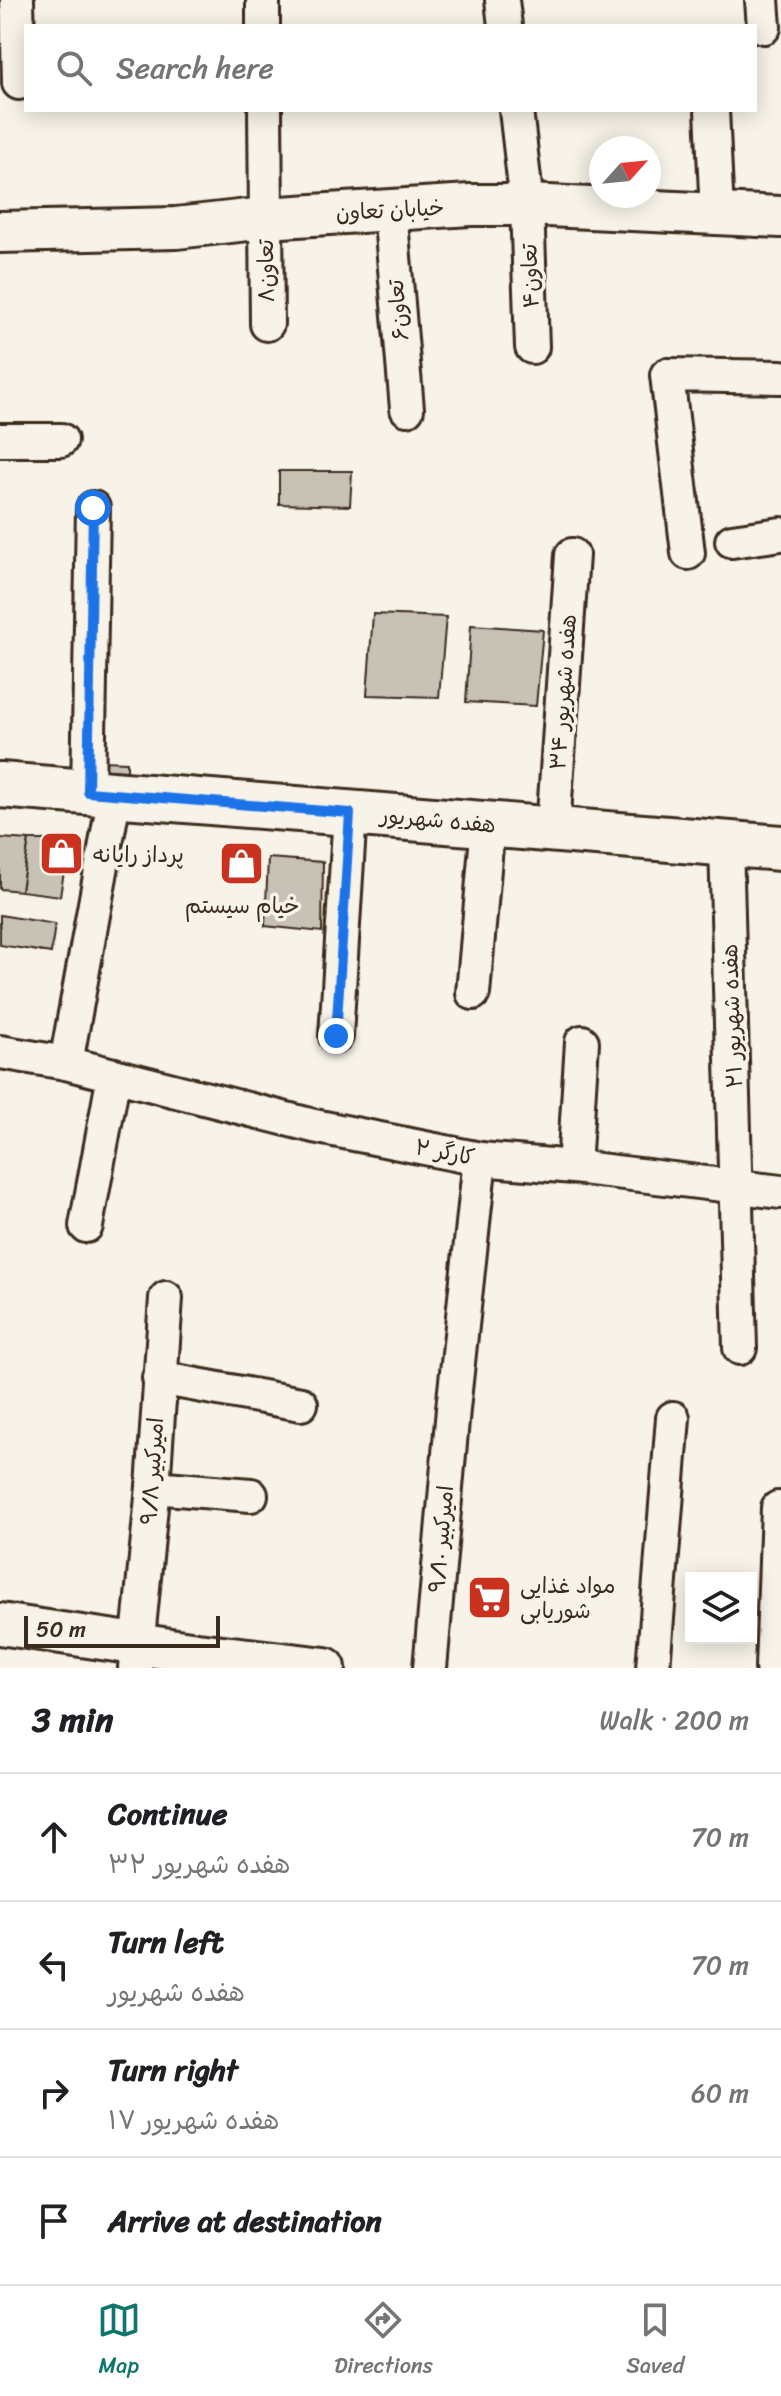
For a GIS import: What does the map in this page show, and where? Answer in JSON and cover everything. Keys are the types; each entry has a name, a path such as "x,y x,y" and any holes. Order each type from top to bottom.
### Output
{"main road":[{"name":"هفده شهریور","path":"0,785 781,848"}],"street":[{"path":"15,83 17,0"},
{"path":"263,0 263,24"},
{"name":"تعاون۸","path":"265,112 267,324"},
{"name":"تعاون۴","path":"516,112 527,205 532,347"},
{"path":"712,112 717,214"},
{"name":"خیابان تعاون","path":"0,232 176,228 266,218 527,205 781,217"},
{"name":"تعاون۶","path":"390,210 407,409"},
{"path":"688,553 667,375 781,377"},
{"path":"0,440 61,440"},
{"path":"66,1063 81,984 102,793 93,508"},
{"path":"732,541 781,534"},
{"name":"هفده شهریور ۳۴","path":"553,829 572,555"},
{"path":"336,1036 350,813"},
{"path":"473,993 488,824"},
{"name":"هفده شهریور ۲۱","path":"726,843 738,1188 740,1348"},
{"path":"574,1167 582,1042"},
{"name":"کارگر ۲","path":"0,1052 66,1063 314,1126 480,1159 781,1192"},
{"path":"86,1226 114,1075"},
{"name":"امیرکبیر ۹/۱۰","path":"430,1668 453,1409 480,1159"},
{"name":"امیرکبیر ۹/۸","path":"136,1656 153,1487 166,1298"},
{"path":"159,1378 301,1404"},
{"path":"653,1668 673,1418"},
{"path":"153,1487 251,1495"},
{"path":"772,1668 778,1508"},
{"path":"0,1624 136,1656 325,1668"}],"building":[{"path":"279,471 352,471 350,506 279,504"},
{"path":"373,614 446,617 439,697 367,695"},
{"path":"471,625 543,630 536,706 466,702"},
{"path":"102,761 127,762 127,771 102,770"},
{"path":"0,838 29,840 21,891 0,889"},
{"path":"29,840 53,840 62,849 66,860 60,896 21,891"},
{"path":"268,858 323,862 322,932 265,926"},
{"path":"0,915 55,924 51,953 0,945"}],"place":[{"name":"پرداز رایانه","path":"62,854"},
{"name":"خیام سیستم","path":"242,864"},
{"name":"مواد غذایی شوریابی","path":"489,1598"}],"route":[{"path":"93,508 88,792 350,813 336,1036"}]}
